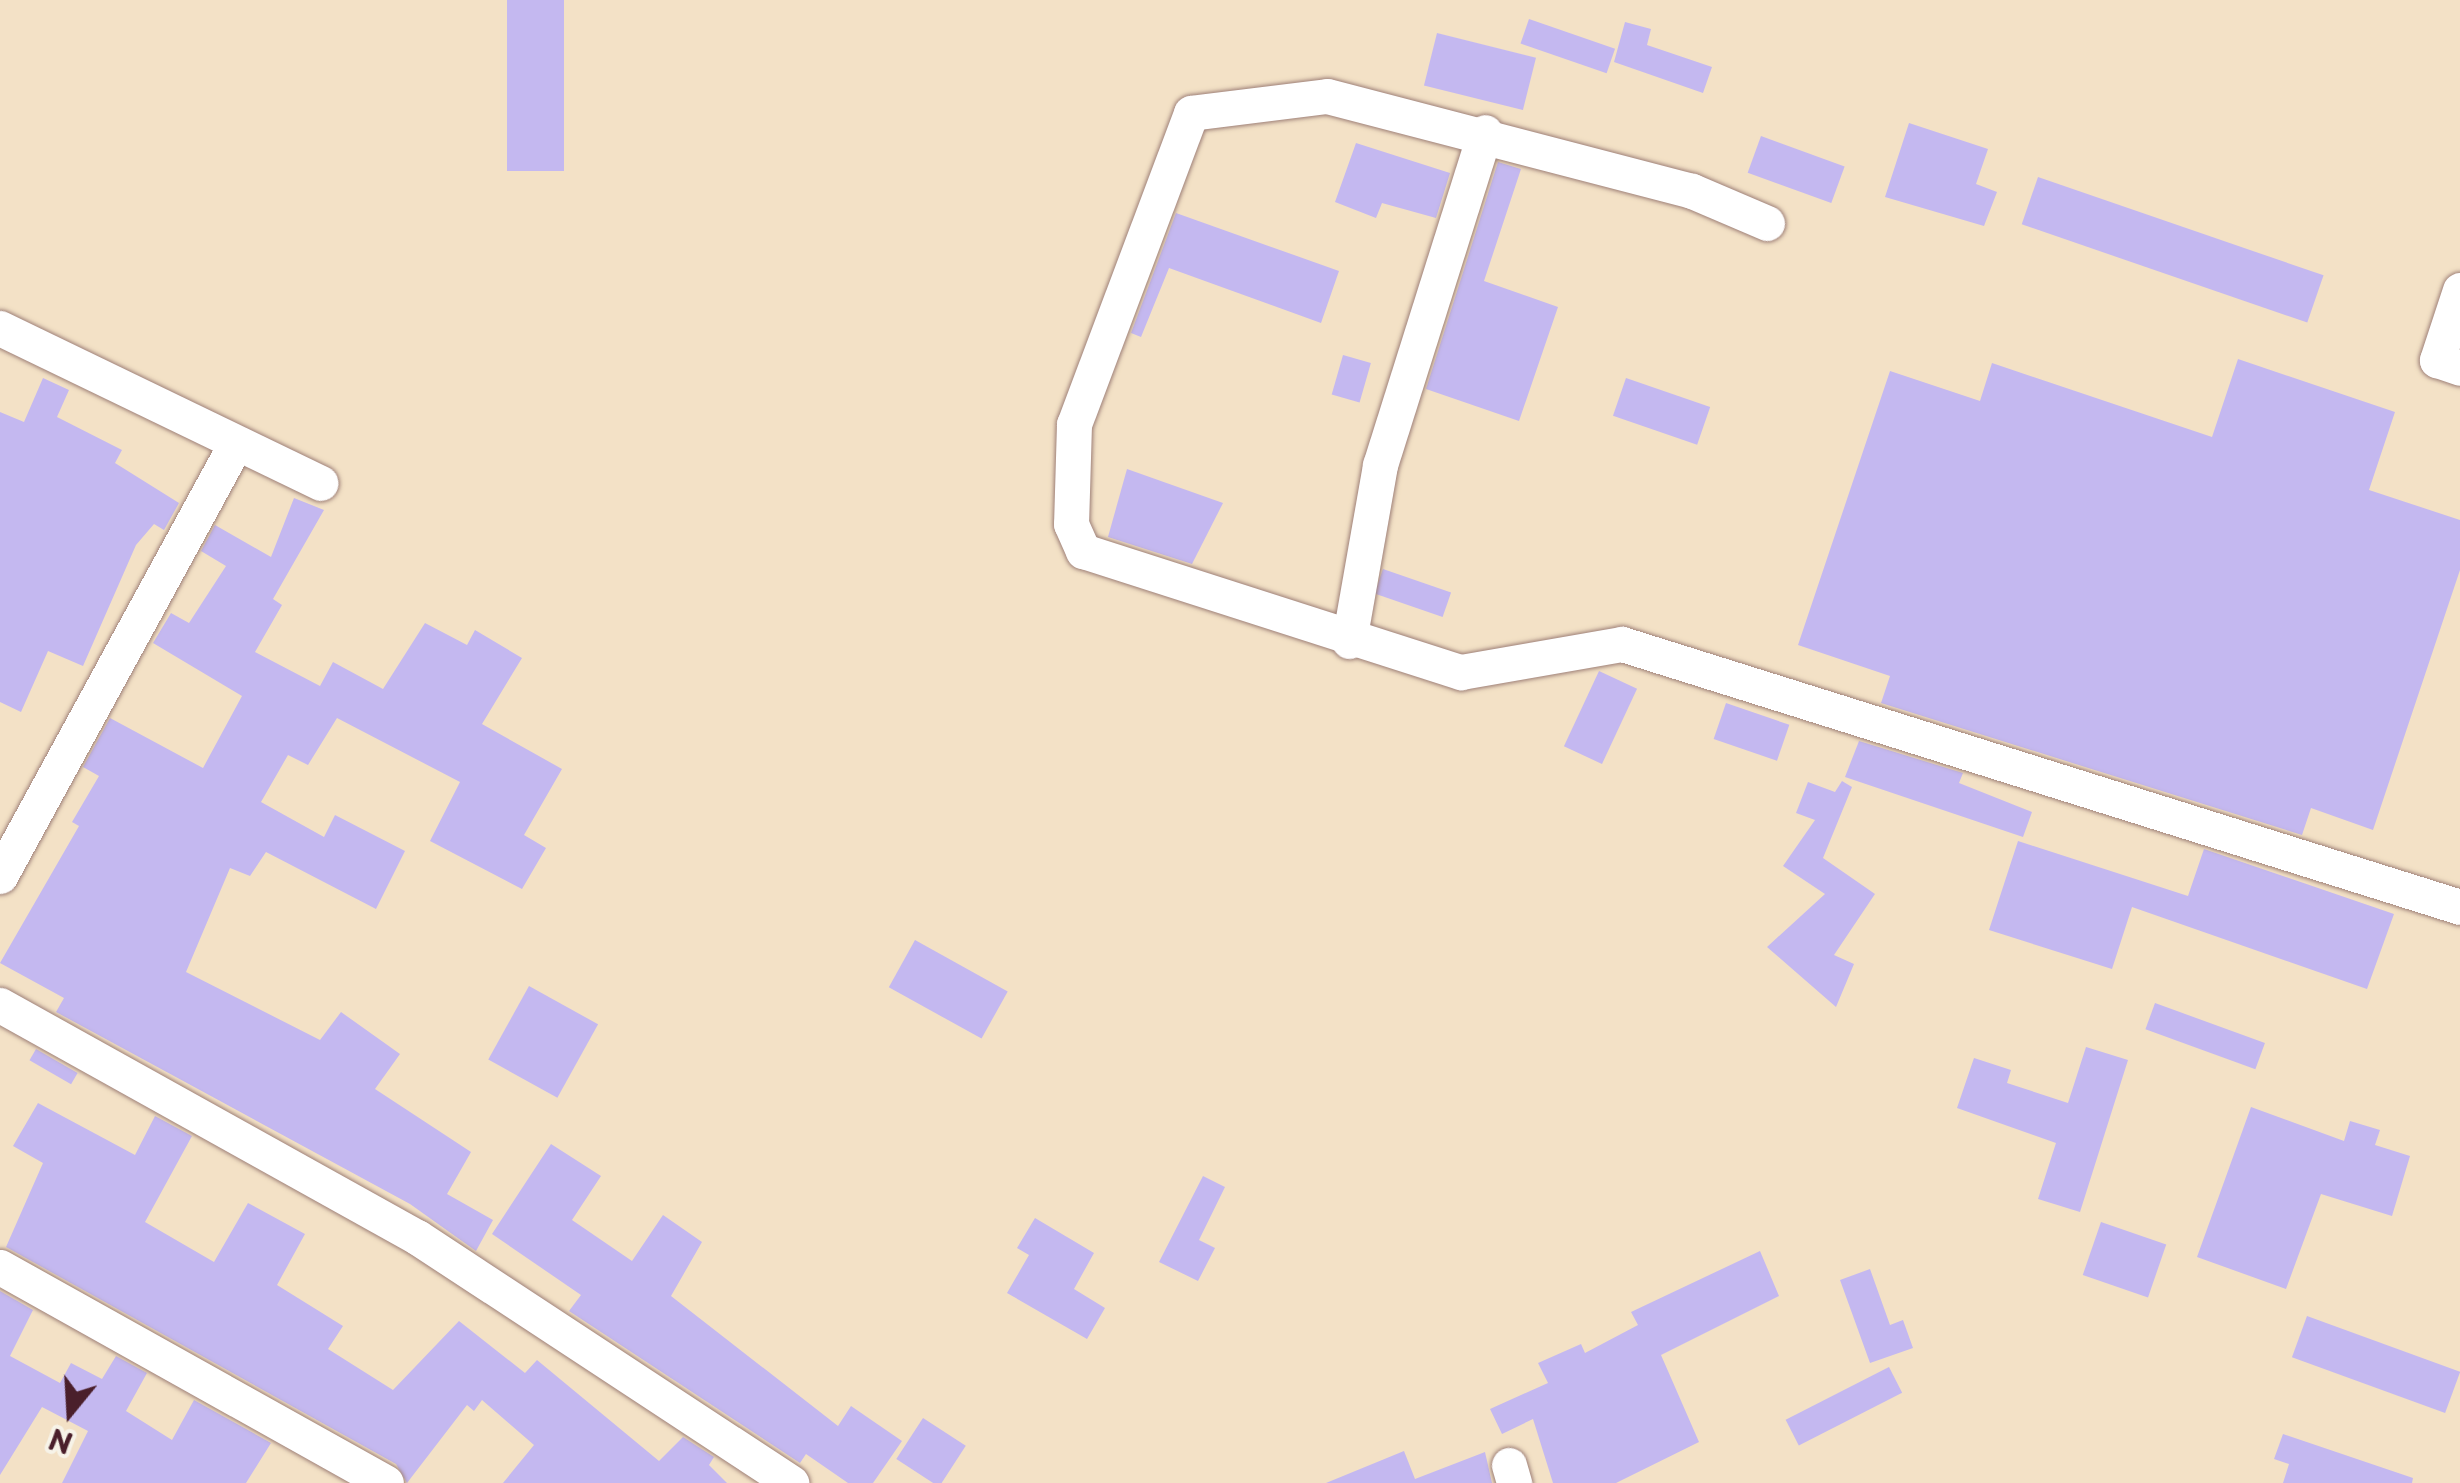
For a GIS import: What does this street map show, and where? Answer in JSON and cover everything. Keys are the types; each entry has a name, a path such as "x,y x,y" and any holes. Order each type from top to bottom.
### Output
{"street":[{"path":"1766,223 1692,191 1485,132 1326,96 1191,113 1074,424 1070,524 1083,551 1349,641 1461,672 1622,644 2460,908"},
{"path":"1349,641 1380,466 1485,132"},
{"path":"2460,290 2437,360 2460,368"},
{"path":"0,328 233,448 321,483"},
{"path":"0,876 233,448"},
{"path":"0,1004 418,1237 792,1483"},
{"path":"0,1267 386,1483"}],"building":[{"path":"507,0 564,0 564,171 507,171"},
{"path":"1529,19 1615,49 1607,73 1521,44"},
{"path":"1625,22 1651,29 1647,45 1712,67 1703,93 1614,62"},
{"path":"1437,33 1536,58 1523,110 1424,85"},
{"path":"1909,123 1988,149 1976,184 1997,192 1984,226 1885,197"},
{"path":"1761,136 1845,166 1831,203 1748,173"},
{"path":"1356,143 1450,173 1436,218 1382,203 1376,218 1335,202"},
{"path":"1498,162 1521,169 1484,281 1558,307 1519,421 1426,389"},
{"path":"2038,177 2324,275 2307,323 2022,224"},
{"path":"1176,213 1339,271 1321,323 1169,268 1141,337 1131,333"},
{"path":"1343,355 1371,363 1360,402 1332,394"},
{"path":"2238,359 2395,412 2369,490 2460,520 2460,570 2373,830 2311,808 2302,835 1881,703 1890,676 1798,645 1890,371 1980,401 1992,363 2212,437"},
{"path":"43,378 69,390 57,417 122,450 115,463 179,503 164,530 154,524 136,545 83,666 48,651 21,712 0,702 0,412 24,422"},
{"path":"1626,378 1710,407 1697,445 1613,416"},
{"path":"1127,469 1223,503 1192,564 1108,537"},
{"path":"294,498 324,510 273,599 282,605 255,652 320,686 333,662 383,689 425,623 467,645 475,630 522,658 482,724 562,769 524,835 546,848 522,889 430,841 460,782 337,718 308,765 288,755 261,802 324,837 335,815 405,851 376,909 266,852 250,876 230,868 186,972 320,1040 341,1012 400,1054 375,1089 471,1152 447,1194 493,1220 476,1251 410,1204 56,1012 64,998 0,963 79,826 72,822 99,776 83,767 110,718 203,768 242,696 153,643 171,613 189,623 226,566 201,551 215,525 271,557"},
{"path":"1383,569 1451,592 1443,617 1375,594"},
{"path":"1599,671 1637,689 1602,764 1564,746"},
{"path":"1726,703 1789,725 1777,761 1714,739"},
{"path":"1859,741 1963,773 1959,783 2032,812 2023,837 1845,777"},
{"path":"1842,781 1852,787 1823,858 1875,894 1834,955 1854,964 1836,1007 1767,947 1825,894 1783,866 1815,820 1796,813 1808,782 1835,792"},
{"path":"2018,841 2188,896 2204,849 2394,914 2367,989 2132,907 2112,969 1989,930"},
{"path":"915,940 1008,991 982,1039 889,987"},
{"path":"529,986 598,1024 557,1098 488,1059"},
{"path":"2155,1003 2265,1043 2255,1069 2145,1029"},
{"path":"2086,1047 2128,1060 2080,1212 2038,1199 2056,1143 1957,1108 1974,1058 2011,1070 2007,1083 2068,1103"},
{"path":"36,1049 78,1073 71,1084 30,1060"},
{"path":"38,1103 135,1155 155,1116 192,1136 145,1222 214,1262 248,1203 305,1234 277,1285 343,1326 328,1349 393,1390 459,1321 525,1373 537,1360 659,1461 683,1437 714,1457 709,1465 727,1483 503,1483 534,1445 482,1400 474,1411 467,1405 407,1483 396,1464 6,1247 43,1163 13,1146"},
{"path":"2251,1107 2344,1141 2350,1121 2380,1130 2375,1145 2410,1156 2392,1216 2321,1194 2286,1289 2197,1257"},
{"path":"551,1144 601,1176 572,1220 632,1261 663,1215 702,1242 671,1296 838,1426 851,1406 902,1441 873,1483 848,1483 806,1454 800,1463 569,1311 581,1295 492,1234"},
{"path":"1203,1176 1225,1187 1199,1240 1215,1248 1198,1281 1159,1262"},
{"path":"1035,1218 1094,1253 1074,1289 1105,1308 1087,1339 1007,1293 1029,1255 1017,1248"},
{"path":"2101,1222 2166,1244 2148,1297 2083,1275"},
{"path":"1760,1251 1779,1296 1661,1355 1699,1442 1616,1483 1553,1483 1533,1419 1502,1434 1490,1409 1548,1383 1538,1363 1581,1344 1585,1353 1638,1325 1631,1312"},
{"path":"1870,1269 1890,1325 1903,1320 1913,1348 1870,1363 1840,1280"},
{"path":"0,1291 33,1310 10,1356 60,1383 71,1363 102,1379 116,1356 147,1373 126,1411 172,1440 194,1400 271,1443 246,1483 62,1483 88,1431 42,1407 0,1475"},
{"path":"2307,1316 2460,1372 2445,1413 2292,1357"},
{"path":"1889,1367 1902,1393 1799,1446 1786,1420"},
{"path":"923,1418 966,1446 942,1483 933,1483 896,1459"},
{"path":"2283,1434 2413,1478 2412,1483 2283,1483 2289,1464 2274,1459"},
{"path":"1404,1451 1415,1479 1485,1452 1492,1483 1326,1483"}]}
